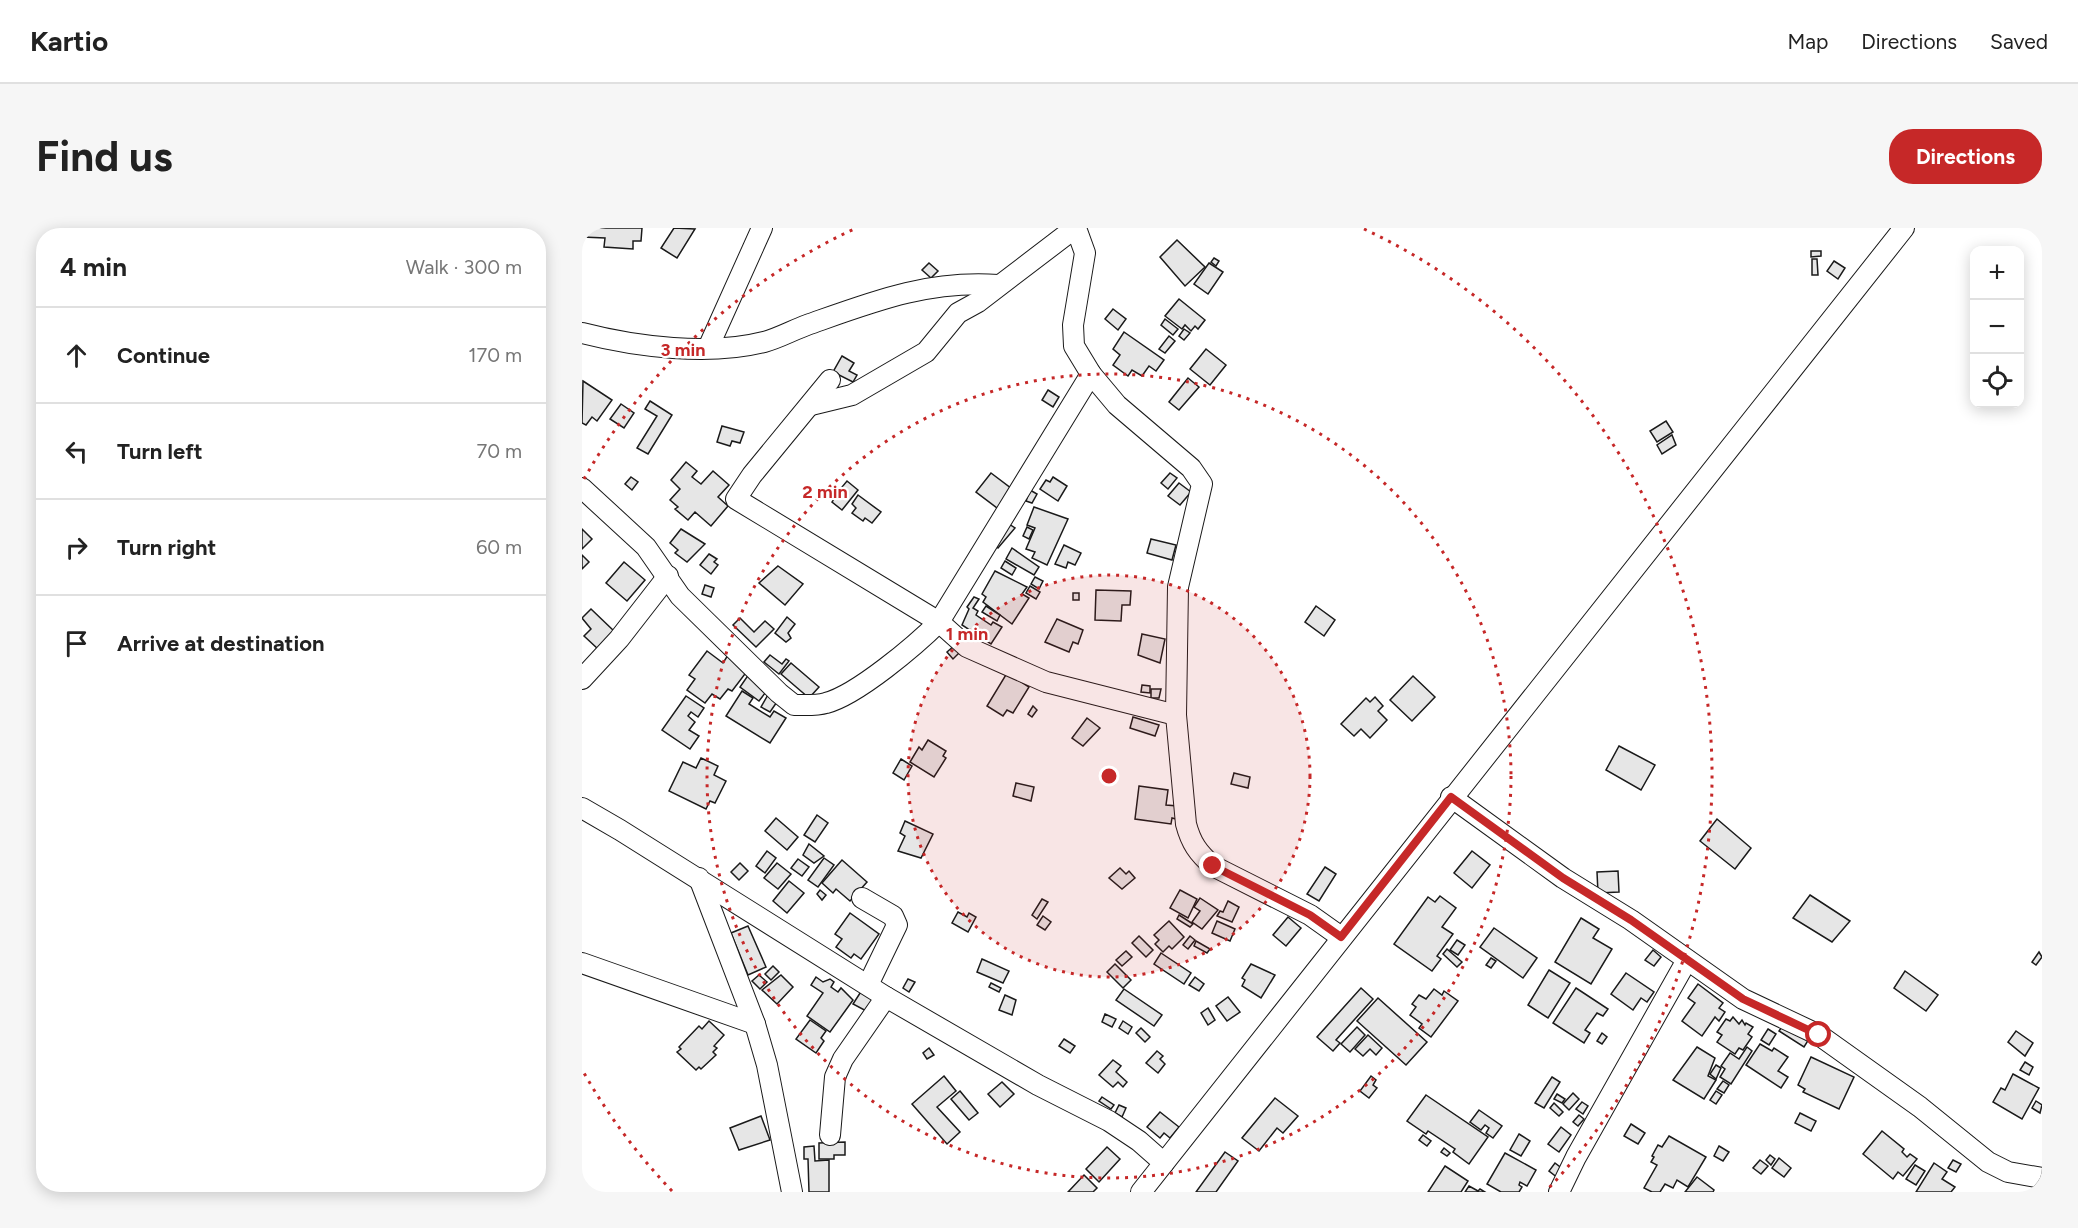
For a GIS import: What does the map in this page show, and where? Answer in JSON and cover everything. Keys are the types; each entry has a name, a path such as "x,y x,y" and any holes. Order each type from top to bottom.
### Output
{"street":[{"path":"708,348 762,228"},
{"path":"811,405 852,395 926,352 958,313 978,302 1076,228 1085,253 1073,325 1074,346 1091,374 1117,405 1191,468 1202,484 1178,587 1176,714 1186,824 1191,841 1200,855 1213,866 1310,915 1341,937"},
{"path":"1141,1192 1451,797 1904,228"},
{"path":"582,333 648,347 708,348 764,342 893,296 945,284 998,285"},
{"path":"582,488 646,547 680,596 794,705 827,703 851,691 913,648 939,622 1091,374"},
{"path":"830,380 752,475 736,499 939,622 967,647 1046,682 1176,714"},
{"path":"582,679 619,639 668,576"},
{"path":"1451,797 1563,878 1631,920 1743,999 1819,1035 1911,1100 1988,1162 2008,1172 2042,1178"},
{"path":"582,808 699,878 886,997 1038,1085 1109,1121 1139,1141 1164,1162"},
{"path":"699,878 755,1024 767,1065 792,1192"},
{"path":"862,898 893,916 897,925 868,985"},
{"path":"1559,1192 1576,1157 1687,960"},
{"path":"582,963 755,1024"},
{"path":"830,1135 835,1077 843,1059 886,997"}],"building":[{"path":"582,228 642,228 641,241 633,241 633,249 604,247 605,238 582,237"},
{"path":"674,228 695,229 677,258 661,248"},
{"path":"1177,240 1205,267 1185,286 1160,257"},
{"path":"1811,251 1821,251 1821,256 1811,257"},
{"path":"1214,258 1219,261 1216,266 1211,262"},
{"path":"1812,259 1817,259 1818,275 1812,275"},
{"path":"1834,261 1845,268 1838,279 1827,271"},
{"path":"929,263 938,271 931,278 922,270"},
{"path":"1209,263 1223,272 1208,294 1194,284"},
{"path":"1179,299 1205,320 1198,329 1195,326 1191,331 1185,325 1182,329 1165,316"},
{"path":"1113,309 1126,319 1118,330 1105,319"},
{"path":"1165,319 1178,329 1173,335 1161,325"},
{"path":"1184,329 1190,333 1184,340 1179,336"},
{"path":"1124,332 1164,360 1156,371 1149,366 1142,376 1132,370 1128,376 1113,365 1120,355 1113,349"},
{"path":"1169,336 1175,341 1165,353 1159,349"},
{"path":"1206,349 1226,365 1210,385 1190,369"},
{"path":"842,356 854,363 849,371 857,375 853,382 833,372"},
{"path":"1188,378 1199,387 1179,410 1169,402"},
{"path":"583,381 612,400 597,421 592,417 586,425 582,423"},
{"path":"1048,390 1059,397 1053,407 1042,400"},
{"path":"650,401 672,415 648,454 637,448 657,416 645,409"},
{"path":"621,404 634,413 624,428 610,419"},
{"path":"1666,421 1673,432 1657,442 1650,431"},
{"path":"722,426 744,432 740,443 732,441 730,446 717,442"},
{"path":"1672,435 1676,445 1662,454 1657,445"},
{"path":"686,462 697,471 692,477 701,484 713,471 729,485 718,497 728,506 711,526 695,512 688,520 675,509 678,507 670,500 680,489 671,480"},
{"path":"991,473 1016,492 1001,511 976,492"},
{"path":"1170,473 1177,478 1168,489 1161,483"},
{"path":"631,477 638,482 632,490 625,484"},
{"path":"1053,477 1067,486 1058,501 1040,489 1046,480 1050,482"},
{"path":"847,481 858,490 842,510 832,502 840,489 844,492 846,490 842,487"},
{"path":"1179,483 1191,492 1180,505 1168,496"},
{"path":"1030,490 1037,494 1032,503 1026,501"},
{"path":"858,495 881,512 872,523 865,518 863,521 852,513 856,508 852,504"},
{"path":"1034,507 1068,519 1047,565 1032,558 1035,552 1026,549 1035,528 1027,525"},
{"path":"1009,524 1015,528 998,548 993,544"},
{"path":"1027,527 1033,530 1029,539 1023,536"},
{"path":"582,529 592,539 582,549"},
{"path":"681,529 705,544 687,562 675,553 678,550 670,543"},
{"path":"1151,539 1176,545 1172,560 1147,553"},
{"path":"1064,545 1081,553 1075,565 1068,562 1066,568 1055,564"},
{"path":"1012,548 1039,567 1034,575 1006,559"},
{"path":"709,554 717,559 714,562 718,565 711,574 700,565"},
{"path":"582,555 589,562 582,569"},
{"path":"1005,561 1016,568 1012,575 1001,568"},
{"path":"624,562 645,580 627,601 606,583"},
{"path":"778,566 803,584 785,605 759,583"},
{"path":"995,571 1027,587 1022,594 1029,598 1012,624 983,602 986,597 982,594"},
{"path":"1035,577 1043,581 1039,589 1031,584"},
{"path":"705,585 714,588 711,597 702,594"},
{"path":"1030,586 1040,592 1036,599 1026,593"},
{"path":"1096,590 1131,591 1130,605 1122,605 1121,621 1095,620"},
{"path":"1073,593 1079,593 1079,600 1073,600"},
{"path":"974,597 979,599 973,608 978,611 976,615 991,625 993,622 1002,627 991,644 962,625 969,609 967,607"},
{"path":"986,606 1000,615 997,621 982,612"},
{"path":"1316,606 1335,620 1324,636 1305,622"},
{"path":"591,609 615,632 598,649 584,636 591,629 582,618"},
{"path":"787,617 795,624 788,633 791,638 786,642 775,633"},
{"path":"740,618 754,632 765,621 774,629 756,647 733,625"},
{"path":"1057,619 1083,630 1078,644 1073,642 1069,652 1045,642"},
{"path":"1142,634 1165,639 1160,663 1138,655"},
{"path":"955,645 961,651 953,659 947,652"},
{"path":"707,651 723,663 728,655 748,670 732,691 728,689 720,699 712,694 705,703 687,690 695,679 689,675"},
{"path":"770,655 782,664 786,659 789,661 779,674 764,662"},
{"path":"791,663 819,687 809,698 781,674"},
{"path":"1007,673 1029,687 1013,713 1007,710 1003,716 987,706"},
{"path":"749,674 769,688 759,701 740,687"},
{"path":"1413,676 1435,697 1412,721 1390,700"},
{"path":"1142,685 1150,686 1150,693 1141,692"},
{"path":"1151,689 1161,689 1159,698 1151,698"},
{"path":"742,691 753,698 749,704 770,717 774,711 786,718 770,743 726,716"},
{"path":"769,693 779,699 770,712 761,707"},
{"path":"686,696 704,708 698,717 691,712 688,716 695,722 689,730 699,736 690,749 662,730"},
{"path":"1375,697 1383,706 1378,711 1387,720 1370,738 1361,729 1354,736 1341,724 1366,698 1370,702"},
{"path":"1033,706 1037,710 1032,717 1028,714"},
{"path":"1133,717 1159,725 1155,736 1130,728"},
{"path":"1087,718 1100,728 1083,746 1072,738"},
{"path":"928,740 946,751 943,756 946,758 934,777 910,762 919,747 922,750"},
{"path":"1619,746 1655,765 1641,790 1606,770"},
{"path":"701,758 718,766 714,775 726,781 715,803 710,801 706,809 669,791 683,762 696,768"},
{"path":"901,759 912,766 904,780 893,773"},
{"path":"1234,773 1250,777 1248,788 1231,784"},
{"path":"1016,783 1034,787 1031,801 1013,796"},
{"path":"1139,786 1168,790 1166,805 1178,806 1176,819 1172,818 1171,824 1135,819"},
{"path":"817,815 828,823 815,842 804,835"},
{"path":"776,818 798,837 787,850 765,831"},
{"path":"1717,819 1751,848 1735,869 1700,841"},
{"path":"905,821 933,834 921,858 898,851 905,836 900,833"},
{"path":"809,844 824,856 814,863 803,855"},
{"path":"767,851 776,858 765,873 756,866"},
{"path":"1472,851 1490,865 1472,888 1454,873"},
{"path":"824,858 834,865 818,887 808,880"},
{"path":"798,859 809,867 802,876 791,868"},
{"path":"842,860 867,882 850,901 836,889 833,893 822,883"},
{"path":"740,863 748,871 739,880 731,872"},
{"path":"777,863 791,874 778,889 764,878"},
{"path":"1325,867 1336,874 1319,901 1307,894"},
{"path":"1120,868 1126,874 1129,871 1135,878 1122,889 1109,878"},
{"path":"1618,871 1619,892 1598,893 1597,872"},
{"path":"789,881 804,893 787,913 773,901"},
{"path":"820,890 826,895 822,900 817,894"},
{"path":"1180,890 1197,899 1188,918 1170,908"},
{"path":"1810,895 1850,921 1832,942 1793,918"},
{"path":"1440,896 1456,908 1442,927 1453,934 1437,956 1441,959 1432,971 1394,944 1428,897 1435,902"},
{"path":"1200,898 1218,910 1202,929 1192,922 1200,911 1194,907"},
{"path":"1042,899 1048,902 1037,919 1032,915"},
{"path":"1228,901 1239,907 1232,922 1217,916 1220,911 1223,912"},
{"path":"958,912 967,917 969,913 976,917 968,932 952,923"},
{"path":"850,913 879,934 861,959 854,954 851,958 836,947 842,939 835,934"},
{"path":"1179,915 1193,924 1190,927 1177,919"},
{"path":"1043,916 1051,922 1045,930 1037,925"},
{"path":"1288,917 1301,928 1286,946 1273,935"},
{"path":"1581,918 1599,929 1593,938 1612,949 1591,984 1555,962"},
{"path":"1169,921 1184,937 1172,949 1169,946 1163,952 1155,944 1159,940 1154,935"},
{"path":"1217,921 1235,929 1230,941 1212,933"},
{"path":"748,926 766,967 748,975 731,933"},
{"path":"1494,928 1537,958 1523,978 1480,947"},
{"path":"1139,936 1153,950 1146,957 1132,943"},
{"path":"1190,936 1195,940 1188,949 1183,945"},
{"path":"1457,940 1465,945 1458,955 1450,950"},
{"path":"1196,941 1210,949 1207,953 1194,946"},
{"path":"1447,949 1462,962 1457,967 1443,954"},
{"path":"1653,950 1661,957 1654,966 1645,960"},
{"path":"1126,951 1132,957 1122,966 1116,960"},
{"path":"2039,952 2042,957 2036,965 2032,962"},
{"path":"1161,953 1191,973 1184,984 1154,964"},
{"path":"1491,958 1496,961 1491,968 1486,965"},
{"path":"982,959 1009,971 1003,983 977,972"},
{"path":"1115,964 1131,980 1123,988 1107,972"},
{"path":"1251,964 1275,975 1261,998 1242,986 1245,980 1242,978"},
{"path":"773,966 779,972 771,980 765,974"},
{"path":"1549,970 1570,983 1548,1018 1528,1005"},
{"path":"1905,971 1938,995 1926,1011 1894,988"},
{"path":"1626,973 1654,992 1647,1002 1641,998 1633,1010 1611,994"},
{"path":"759,975 767,982 760,989 752,981"},
{"path":"781,975 793,987 777,1004 762,990"},
{"path":"816,977 823,982 830,979 834,982 831,987 838,992 841,988 853,1000 830,1032 807,1016 823,993 811,985"},
{"path":"1195,977 1204,984 1199,991 1189,985"},
{"path":"908,979 915,982 909,992 903,988"},
{"path":"991,983 1001,988 999,992 989,987"},
{"path":"1698,984 1723,1003 1719,1008 1725,1012 1719,1021 1715,1017 1702,1036 1682,1021 1695,1003 1688,998"},
{"path":"1361,988 1373,999 1336,1040 1340,1043 1333,1051 1317,1037"},
{"path":"1576,988 1608,1009 1603,1016 1597,1013 1585,1030 1590,1033 1584,1043 1553,1023"},
{"path":"1124,989 1162,1015 1154,1026 1116,1000"},
{"path":"1434,989 1442,995 1444,991 1458,1001 1431,1037 1419,1028 1422,1024 1410,1015 1416,1007 1412,1004 1419,995 1426,999"},
{"path":"862,990 878,999 870,1013 853,1004"},
{"path":"1005,995 1016,1000 1012,1015 999,1010"},
{"path":"1228,997 1240,1012 1227,1021 1216,1006"},
{"path":"1378,998 1427,1042 1406,1065 1357,1021"},
{"path":"1208,1008 1215,1020 1208,1025 1201,1013"},
{"path":"1105,1014 1116,1019 1112,1027 1102,1022"},
{"path":"1733,1017 1739,1024 1742,1020 1745,1025 1746,1023 1753,1027 1748,1034 1752,1037 1743,1050 1739,1048 1735,1054 1717,1042 1722,1035 1717,1032 1726,1019 1730,1021"},
{"path":"810,1020 826,1031 821,1038 824,1041 816,1053 796,1039"},
{"path":"709,1021 724,1035 714,1046 717,1048 713,1052 716,1055 701,1069 699,1067 696,1070 677,1052 699,1026 702,1029"},
{"path":"1123,1021 1132,1027 1128,1034 1119,1028"},
{"path":"1784,1024 1809,1039 1804,1047 1779,1031"},
{"path":"1357,1027 1365,1035 1350,1052 1341,1044"},
{"path":"1141,1028 1150,1037 1145,1042 1136,1033"},
{"path":"1768,1029 1776,1034 1769,1045 1761,1040"},
{"path":"2016,1031 2033,1043 2025,1056 2008,1042"},
{"path":"1602,1033 1607,1037 1602,1044 1597,1041"},
{"path":"1368,1035 1382,1048 1376,1055 1370,1049 1363,1056 1355,1049"},
{"path":"1064,1039 1075,1046 1070,1053 1059,1046"},
{"path":"1760,1044 1772,1051 1774,1048 1788,1057 1778,1071 1788,1077 1781,1088 1746,1065"},
{"path":"1697,1047 1715,1058 1708,1076 1716,1080 1704,1099 1673,1080"},
{"path":"1747,1047 1752,1051 1731,1084 1720,1077 1725,1069 1721,1066 1730,1053 1739,1059"},
{"path":"929,1048 934,1055 927,1059 923,1053"},
{"path":"1157,1051 1163,1056 1160,1059 1165,1064 1158,1073 1146,1063"},
{"path":"1811,1057 1854,1077 1839,1109 1803,1092 1805,1089 1798,1085"},
{"path":"1113,1060 1121,1066 1116,1072 1127,1082 1123,1087 1118,1082 1113,1087 1099,1075"},
{"path":"2025,1062 2033,1067 2029,1075 2020,1070"},
{"path":"1716,1065 1721,1068 1716,1079 1710,1074"},
{"path":"2013,1074 2039,1088 2022,1119 1993,1102 2001,1088 2005,1090"},
{"path":"944,1076 956,1091 937,1107 960,1132 947,1144 912,1104"},
{"path":"1371,1076 1376,1080 1373,1085 1377,1088 1369,1098 1360,1091"},
{"path":"1552,1077 1560,1082 1544,1108 1535,1103"},
{"path":"1723,1081 1729,1085 1724,1093 1717,1089"},
{"path":"1002,1082 1014,1094 1000,1107 988,1094"},
{"path":"960,1091 978,1113 969,1120 951,1099"},
{"path":"1716,1091 1722,1095 1716,1104 1710,1100"},
{"path":"1573,1093 1579,1099 1569,1110 1563,1104"},
{"path":"1557,1094 1565,1099 1562,1103 1554,1099"},
{"path":"1426,1095 1488,1137 1469,1164 1453,1152 1455,1149 1428,1131 1426,1134 1407,1121"},
{"path":"1102,1097 1114,1105 1111,1109 1099,1101"},
{"path":"1275,1098 1298,1116 1283,1133 1277,1128 1259,1151 1242,1138"},
{"path":"2036,1101 2042,1105 2040,1113 2032,1108"},
{"path":"1582,1102 1588,1106 1583,1114 1576,1109"},
{"path":"1554,1103 1563,1112 1559,1116 1550,1108"},
{"path":"1119,1105 1126,1108 1122,1117 1115,1113"},
{"path":"1479,1110 1502,1126 1493,1138 1486,1133 1489,1128 1485,1125 1481,1130 1470,1122"},
{"path":"1160,1112 1179,1127 1170,1138 1164,1133 1160,1138 1147,1127"},
{"path":"1800,1113 1816,1121 1811,1131 1795,1123"},
{"path":"1579,1115 1584,1119 1578,1126 1573,1122"},
{"path":"761,1116 770,1140 739,1150 730,1128"},
{"path":"1631,1124 1645,1133 1638,1144 1624,1136"},
{"path":"1561,1127 1571,1135 1559,1152 1548,1144"},
{"path":"1882,1131 1904,1149 1902,1152 1907,1157 1910,1154 1917,1159 1903,1176 1898,1172 1893,1179 1863,1154"},
{"path":"1519,1134 1530,1141 1521,1156 1510,1150"},
{"path":"1423,1135 1431,1141 1427,1146 1419,1140"},
{"path":"1669,1136 1706,1157 1688,1187 1677,1180 1673,1188 1665,1184 1660,1192 1652,1192 1644,1188 1657,1165 1651,1162 1654,1157 1652,1156 1658,1145 1662,1147"},
{"path":"845,1142 845,1155 834,1155 834,1159 819,1159 819,1143"},
{"path":"814,1146 815,1161 829,1160 829,1192 809,1192 808,1159 804,1159 804,1147"},
{"path":"1719,1146 1729,1152 1723,1161 1714,1156"},
{"path":"1107,1147 1120,1159 1099,1182 1086,1169"},
{"path":"1444,1148 1450,1153 1447,1156 1441,1152"},
{"path":"1225,1152 1238,1161 1216,1192 1196,1192"},
{"path":"1505,1153 1536,1170 1527,1186 1520,1182 1519,1185 1522,1187 1519,1192 1501,1192 1487,1184"},
{"path":"1770,1155 1775,1159 1771,1165 1766,1160"},
{"path":"1779,1158 1791,1168 1784,1177 1772,1168"},
{"path":"1760,1160 1768,1166 1761,1174 1753,1168"},
{"path":"1953,1160 1961,1164 1956,1172 1948,1168"},
{"path":"1555,1163 1564,1170 1558,1178 1549,1171"},
{"path":"1934,1163 1947,1172 1942,1179 1955,1187 1951,1192 1916,1192"},
{"path":"1915,1165 1925,1171 1916,1185 1906,1179"},
{"path":"1445,1166 1468,1181 1461,1192 1428,1192"},
{"path":"1084,1175 1097,1188 1093,1192 1068,1192"},
{"path":"1697,1177 1714,1190 1713,1192 1685,1192"},
{"path":"1469,1186 1478,1191 1480,1189 1485,1192 1465,1192"}],"route":[{"path":"1213,866 1310,915 1341,937 1451,797 1563,878 1631,920 1743,999 1819,1035"}]}
